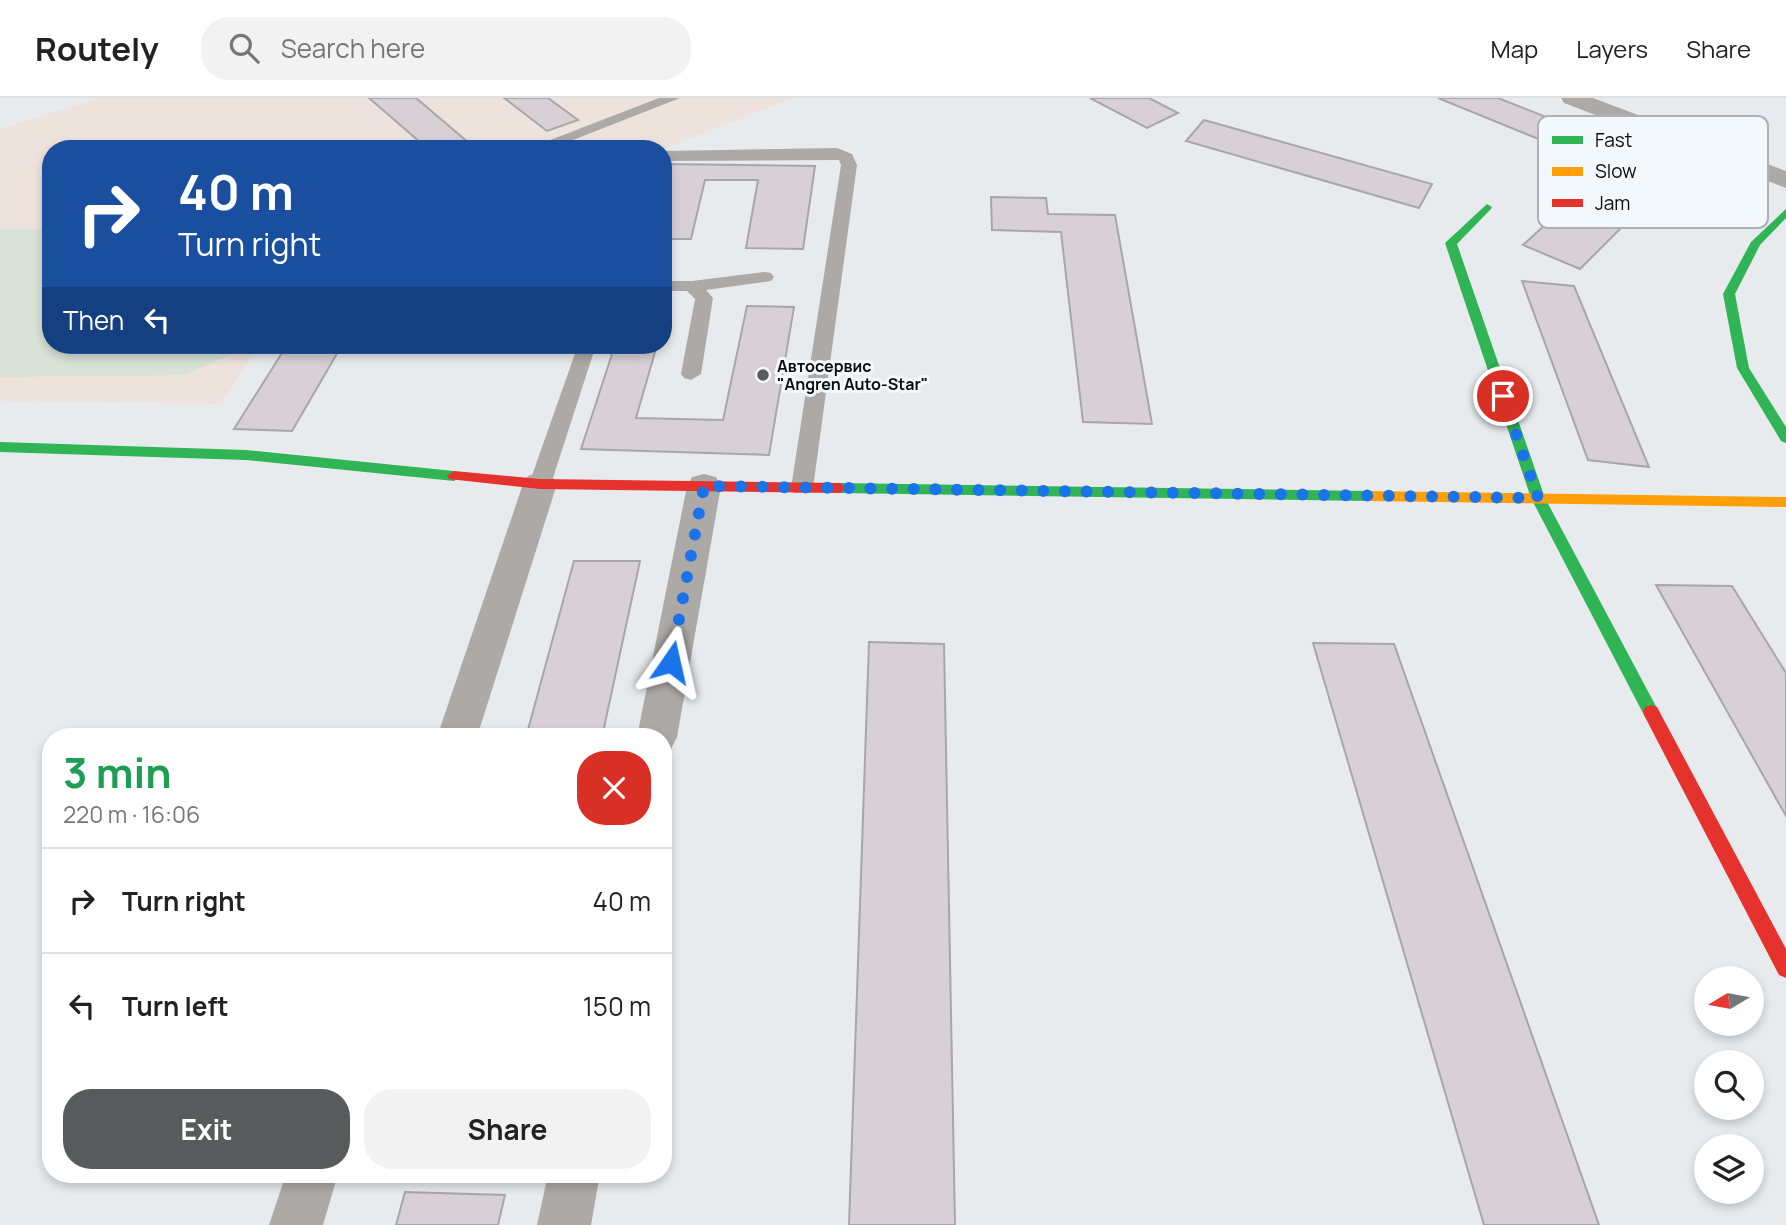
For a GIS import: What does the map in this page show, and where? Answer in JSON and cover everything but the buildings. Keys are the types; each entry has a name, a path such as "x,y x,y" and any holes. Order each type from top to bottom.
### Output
{"street":[{"path":"1572,98 1619,116"},
{"path":"1768,173 1786,180"},
{"path":"1487,207 1451,243 1538,498 1786,968"},
{"path":"1786,212 1755,244 1730,294 1742,368 1786,438"},
{"path":"0,447 246,455 540,484 1786,502"},
{"path":"460,728 540,484"},
{"path":"659,728 704,486"},
{"path":"296,1225 309,1183"},
{"path":"564,1225 572,1183"}],"lane":[{"path":"559,140 673,98"},
{"path":"672,156 837,153 846,157 849,165 802,488"},
{"path":"672,286 765,277"},
{"path":"691,374 704,298 692,286"},
{"path":"540,484 584,354"}],"shaded area":[{"path":"100,98 793,98 672,145 672,140 42,140 42,354 253,354 221,404 0,401 0,129"},
{"path":"0,229 42,229 42,354 232,354 184,375 0,377"}],"traffic: fast":[{"path":"1487,207 1451,243 1538,498 1651,712"},
{"path":"1786,212 1755,244 1729,294 1743,368 1786,438"},
{"path":"0,447 246,455 454,476"},
{"path":"840,488 1368,496"}],"traffic: slow":[{"path":"1368,496 1786,502"}],"traffic: jam":[{"path":"454,476 540,484 840,488"},
{"path":"1651,712 1786,968"}],"place":[{"name":"Автосервис \"Angren Auto-Star\"","path":"763,375"}],"route":[{"path":"671,662 704,486 1538,498 1503,396"}]}
